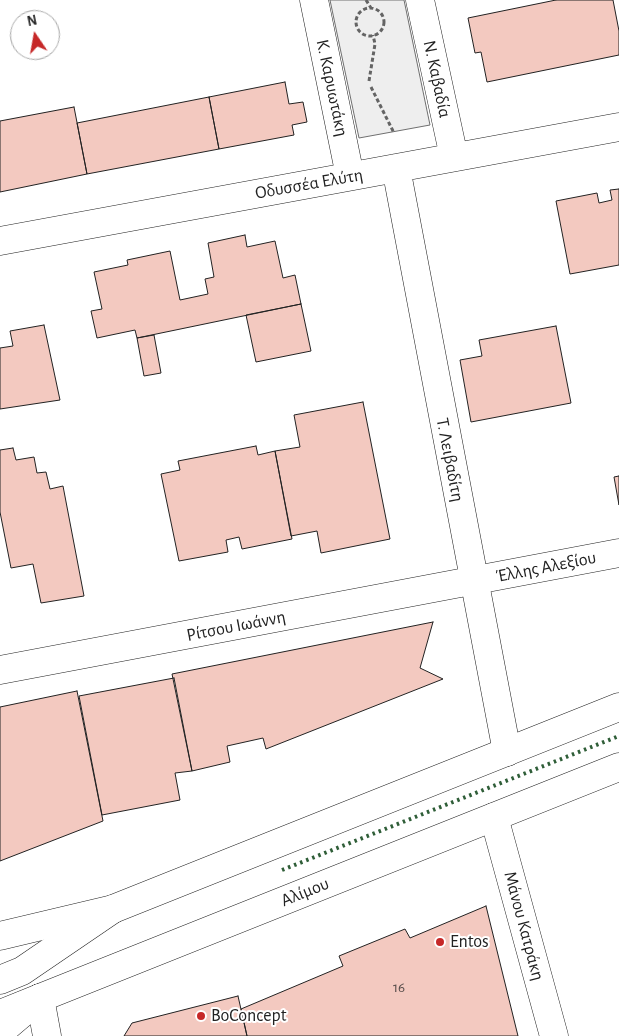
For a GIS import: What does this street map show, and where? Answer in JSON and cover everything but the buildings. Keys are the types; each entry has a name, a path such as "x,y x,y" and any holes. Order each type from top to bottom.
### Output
{"main road":[{"name":"Κ. Καρυωτάκη","path":"314,0 350,176"},
{"name":"Ν. Καβαδία","path":"420,0 454,157"},
{"name":"Οδυσσέα Ελύτη","path":"0,241 619,127"},
{"name":"Τ. Λειβαδίτη","path":"400,167 473,581 507,752"},
{"name":"Έλλης Αλεξίου","path":"473,581 619,553"},
{"name":"Ρίτσου Ιωάννη","path":"0,670 473,581"},
{"path":"0,936 114,909 619,707"},
{"name":"Αλίμου","path":"0,1032 40,998 619,767"},
{"name":"Μάνου Κατράκη","path":"494,817 554,1036"},
{"path":"0,980 22,971 114,909"},
{"path":"0,1014 40,998 47,1036"}],"path":[{"path":"366,0 371,8"},
{"path":"371,8 379,11 384,18 383,27 373,35 361,33 356,26 357,17 363,10 371,8"},
{"path":"373,35 375,44 369,80 371,90 397,140 400,167"}],"shaded area":[{"path":"330,0 404,0 430,125 359,138"}],"hedge":[{"path":"282,870 619,736"}],"place":[{"name":"Entos","path":"440,942"},
{"name":"BoConcept","path":"201,1016"}]}
